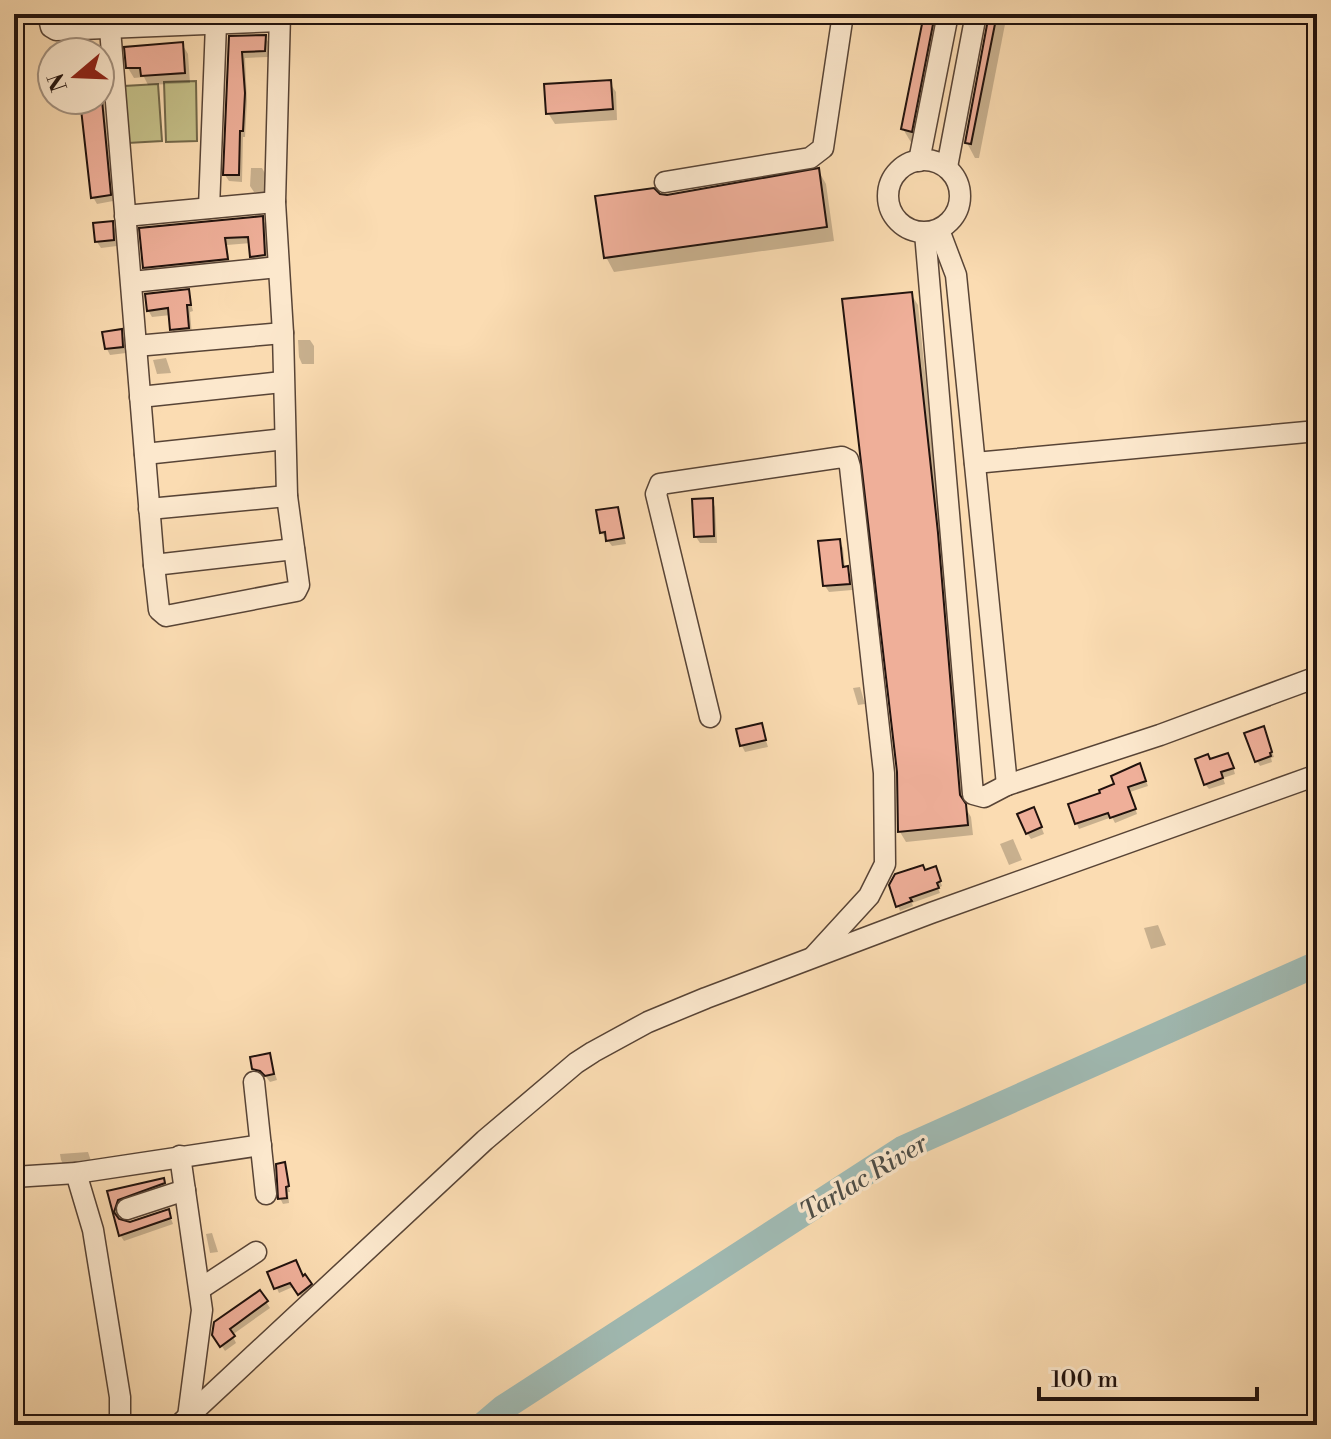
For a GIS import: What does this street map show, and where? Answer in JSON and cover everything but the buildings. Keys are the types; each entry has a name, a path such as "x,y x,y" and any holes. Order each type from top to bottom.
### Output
{"street":[{"path":"48,14 51,27 56,30 216,24 280,18 275,202 283,333 287,496 299,585 296,591 166,616 159,610 110,29"},
{"path":"665,182 810,158 823,148 843,14"},
{"path":"919,161 948,14"},
{"path":"947,167 976,14"},
{"path":"209,208 216,24"},
{"path":"929,159 947,167 958,182 961,201 953,219 932,232 906,228 892,214 887,194 894,175 909,162 929,159"},
{"path":"125,216 275,202"},
{"path":"932,232 956,275 1007,785"},
{"path":"932,232 973,794 984,797 1007,785 1160,735 1317,677"},
{"path":"132,282 278,267"},
{"path":"136,346 283,333"},
{"path":"140,397 282,382"},
{"path":"975,463 1317,431"},
{"path":"145,454 285,439"},
{"path":"710,717 657,489 660,484 842,457 848,460 884,773 885,864 869,896 811,959"},
{"path":"149,509 287,496"},
{"path":"154,565 294,549"},
{"path":"184,1421 387,1229 576,1063 648,1022 931,913 1317,775"},
{"path":"254,1082 266,1194"},
{"path":"14,1177 76,1173 261,1145"},
{"path":"180,1156 200,1289 201,1319 184,1421"},
{"path":"76,1173 93,1230 120,1397 120,1425"},
{"path":"127,1209 185,1190"},
{"path":"200,1289 256,1252"}],"shaded area":[{"path":"196,81 197,141 166,142 164,82"},
{"path":"158,84 162,141 128,143 124,86"}],"waterway":[{"name":"Tarlac River","path":"483,1425 503,1408 904,1148 1317,964"}]}
